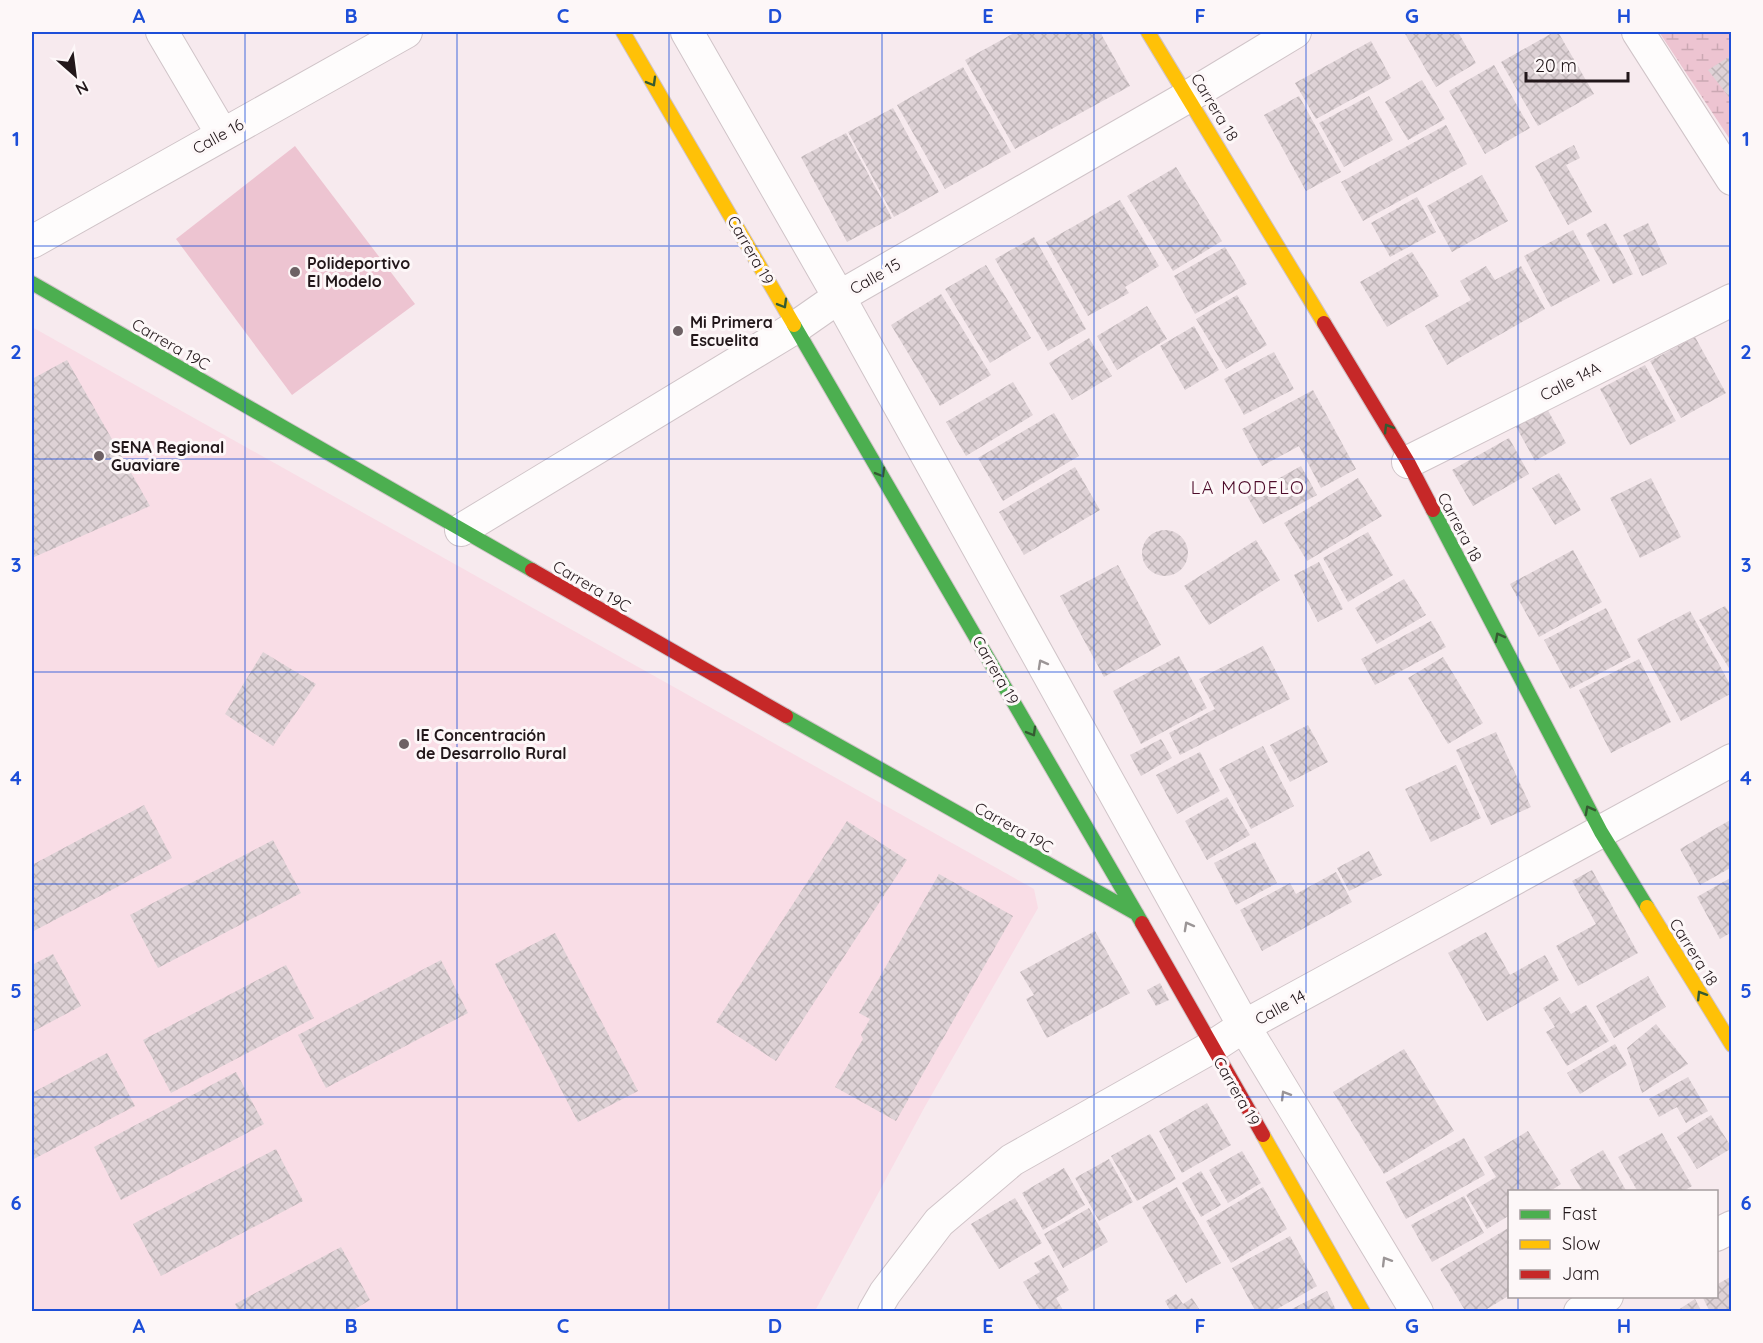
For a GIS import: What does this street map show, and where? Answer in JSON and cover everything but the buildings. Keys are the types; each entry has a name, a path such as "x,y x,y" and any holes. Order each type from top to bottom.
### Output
{"street":[{"path":"162,32 222,134"},
{"name":"Calle 16","path":"32,242 406,32"},
{"name":"Carrera 19","path":"622,32 1138,915 1363,1311"},
{"path":"687,32 839,297 1244,1026 1417,1311"},
{"name":"Carrera 18","path":"1148,32 1189,96 1408,462 1601,832 1731,1045"},
{"name":"Calle 15","path":"461,530 796,327 839,297 1189,96 1294,32"},
{"path":"1638,32 1731,179"},
{"name":"Carrera 19C","path":"32,283 1007,843 1138,915"},
{"name":"Calle 14A","path":"1408,462 1731,300"},
{"name":"Calle 14","path":"883,1305 939,1222 1012,1160 1212,1047 1244,1026 1731,760"},
{"path":"1580,1311 1603,1298"}],"shaded area":[{"name":"IE Concentración de Desarrollo Rural","path":"32,327 1034,889 1038,908 923,1110 815,1311 32,1311"}],"green space":[{"path":"1659,32 1731,32 1731,141"},
{"name":"Polideportivo El Modelo","path":"295,146 415,304 292,395 176,239"}],"traffic: fast":[{"path":"32,283 532,570"},
{"path":"794,325 1142,923"},
{"path":"1433,510 1601,832 1647,907"},
{"path":"786,716 1137,914"}],"traffic: slow":[{"path":"623,32 794,325"},
{"path":"1148,32 1324,323"},
{"path":"1647,907 1732,1045"},
{"path":"1263,1135 1363,1312"}],"traffic: jam":[{"path":"1324,323 1408,462 1433,510"},
{"path":"532,570 786,716"},
{"path":"1142,923 1263,1135"}],"place":[{"name":"Polideportivo El Modelo","path":"295,272"},
{"name":"Mi Primera Escuelita","path":"678,331"},
{"name":"SENA Regional Guaviare","path":"99,456"},
{"name":"IE Concentración de Desarrollo Rural","path":"404,744"}],"district":[{"name":"LA MODELO","path":"1248,488"}]}
